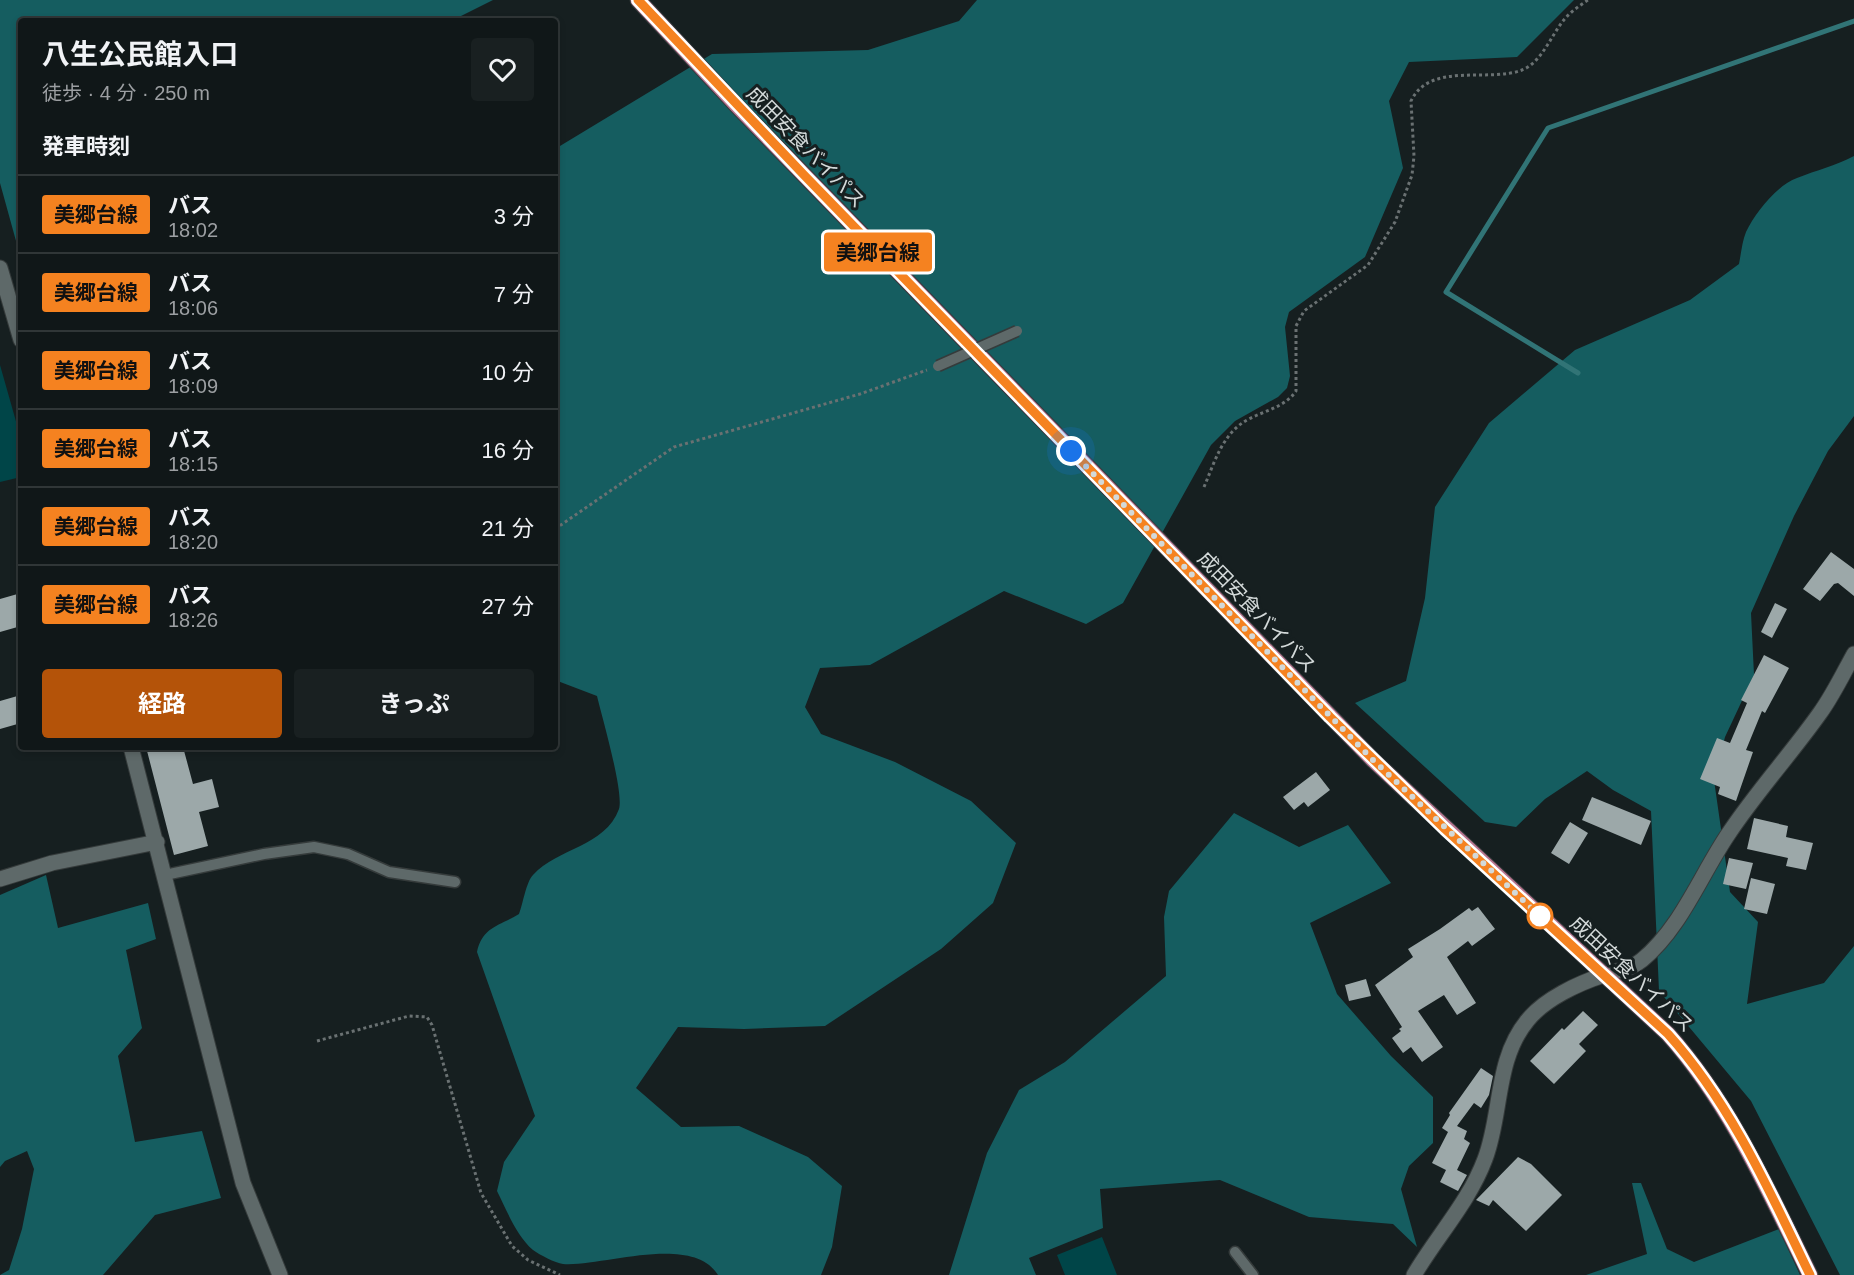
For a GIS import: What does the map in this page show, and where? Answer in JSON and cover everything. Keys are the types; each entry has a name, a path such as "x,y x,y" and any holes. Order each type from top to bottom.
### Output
{"main road":[{"name":"成田安食バイパス","path":"638,0 737,106 1365,752 1668,1034 1695,1064 1735,1125 1810,1275"}],"street":[{"path":"0,268 18,330"},
{"path":"1414,1275 1454,1219 1478,1176 1486,1157 1505,1068 1522,1028 1539,1008 1604,975 1627,970 1643,959 1668,932 1729,833 1821,712 1854,654"},
{"path":"132,750 243,1184 280,1275"},
{"path":"0,879 52,863 157,842"}],"lane":[{"path":"938,366 1017,332"},
{"path":"165,875 264,854 314,847 348,854 389,872 455,882"},
{"path":"1235,1252 1253,1275"}],"path":[{"path":"1204,487 1227,437 1247,420 1282,404 1296,391 1296,327 1299,317 1368,265 1395,222 1412,175 1414,156 1411,101 1414,94 1426,85 1456,76 1500,75 1525,69 1540,54 1563,21 1588,0"},
{"path":"558,527 674,447 860,394 938,366"},
{"path":"317,1041 409,1016 427,1017 432,1025 481,1193 512,1246 528,1260 560,1275"}],"shaded area":[{"path":"0,0 493,0 457,18 18,18 18,248 0,183"},
{"path":"977,0 1574,0 1517,57 1409,62 1389,101 1403,168 1365,257 1289,312 1285,327 1290,376 1287,388 1278,397 1235,421 1211,445 1123,603 1086,624 1004,591 870,665 820,668 805,707 821,734 895,762 971,801 1016,843 993,903 941,949 825,1026 744,1029 678,1027 636,1088 681,1127 739,1126 808,1157 842,1186 832,1247 821,1275 718,1275 705,1263 688,1256 668,1254 580,1264 556,1262 536,1252 527,1244 512,1222 497,1191 504,1162 535,1116 477,952 487,932 519,914 533,875 543,866 603,832 619,809 620,800 616,771 597,696 558,681 558,147 712,54 868,50 959,21"},
{"path":"1854,156 1854,416 1828,451 1794,516 1751,613 1754,675 1725,737 1714,780 1730,892 1758,922 1747,1004 1824,983 1854,946 1854,1275 1840,1275 1751,1101 1659,991 1651,811 1613,790 1587,771 1545,799 1516,827 1485,822 1355,703 1406,681 1425,598 1435,507 1489,423 1575,350 1690,300 1739,264 1746,232 1761,208 1774,193 1797,178"},
{"path":"0,365 18,428 18,478 0,482"},
{"path":"1234,813 1299,847 1348,825 1391,883 1310,923 1337,994 1391,1056 1433,1097 1433,1143 1409,1166 1401,1189 1417,1247 1393,1224 1309,1217 1220,1180 1100,1189 1103,1228 1029,1258 1036,1275 949,1275 987,1153 1019,1090 1065,1062 1166,976 1164,917 1169,891"},
{"path":"46,875 58,928 148,903 156,939 126,950 142,1028 118,1056 135,1142 202,1131 221,1198 155,1215 103,1275 0,1275 9,1270 22,1229 34,1169 27,1151 5,1161 0,1167 0,895"},
{"path":"1632,1183 1641,1183 1667,1249 1694,1262 1779,1229 1800,1275 1586,1275 1647,1254"},
{"path":"1102,1237 1117,1275 1065,1275 1057,1255"}],"building":[{"path":"1831,552 1854,569 1854,596 1838,583 1834,584 1820,601 1803,589"},
{"path":"18,594 18,627 0,632 0,599"},
{"path":"1775,603 1787,609 1772,638 1761,632"},
{"path":"1764,655 1789,668 1765,713 1762,711 1746,750 1753,752 1736,801 1718,794 1720,787 1700,779 1717,738 1730,743 1747,703 1741,700"},
{"path":"18,696 18,724 0,729 0,701"},
{"path":"147,750 184,750 193,784 212,779 219,807 199,812 208,846 174,855"},
{"path":"1316,772 1330,790 1308,807 1304,802 1294,810 1283,797"},
{"path":"1592,797 1651,821 1641,845 1582,820"},
{"path":"1754,818 1788,826 1786,837 1813,843 1806,870 1786,866 1788,858 1747,849"},
{"path":"1570,822 1588,833 1569,864 1551,853"},
{"path":"1729,858 1753,863 1746,889 1723,884"},
{"path":"1751,878 1775,884 1767,914 1744,909"},
{"path":"1478,907 1495,929 1472,946 1468,941 1447,957 1476,1003 1457,1015 1444,995 1418,1011 1443,1047 1422,1062 1411,1047 1403,1053 1392,1038 1401,1031 1399,1029 1402,1027 1375,985 1413,957 1408,949 1469,908 1472,911"},
{"path":"1366,979 1371,996 1349,1001 1345,985"},
{"path":"1583,1011 1598,1025 1579,1044 1586,1051 1554,1084 1530,1061 1562,1028 1564,1030"},
{"path":"1481,1068 1493,1076 1489,1095 1481,1108 1474,1103 1457,1126 1467,1131 1464,1139 1470,1143 1457,1170 1467,1175 1458,1191 1440,1182 1446,1170 1432,1163 1448,1132 1442,1128 1449,1113"},
{"path":"1518,1157 1531,1164 1562,1195 1526,1231 1493,1200 1489,1206 1476,1200"}],"waterway":[{"path":"1578,373 1446,292 1548,128 1854,21"}],"bus line":[{"name":"美郷台線","path":"638,0 1087,469 1330,717 1445,829 1623,990 1668,1034 1695,1064 1735,1125 1810,1275"}],"route":[{"path":"1071,451 1373,760 1543,919 1540,916"}]}
